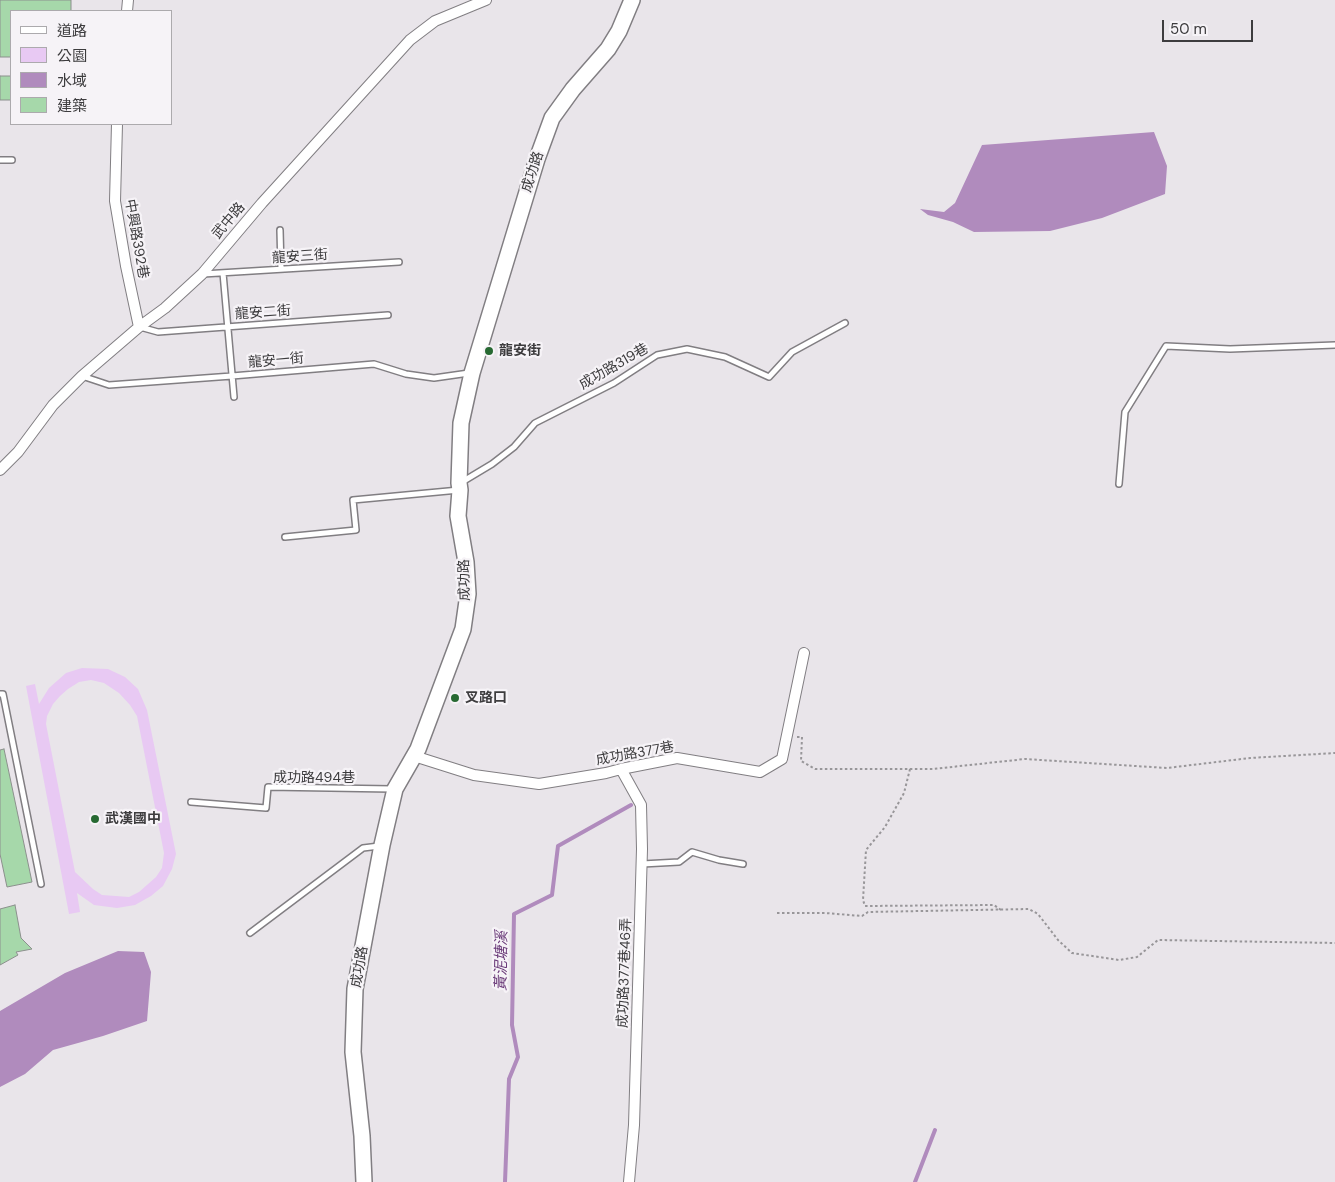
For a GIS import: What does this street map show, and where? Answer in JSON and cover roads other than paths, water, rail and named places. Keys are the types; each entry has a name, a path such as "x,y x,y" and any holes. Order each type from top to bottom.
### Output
{"street":[{"name":"武中路","path":"0,470 18,452 53,405 82,376 165,308 202,274 262,203 410,40 434,21 475,2 486,0"},
{"name":"成功路","path":"364,1182 362,1136 353,1052 355,989 382,845 395,789 418,750 463,629 468,594 466,562 458,516 461,423 472,373 537,159 552,118 573,89 608,49 632,0"},
{"name":"中興路392巷","path":"117,125 115,201 126,266 140,327"},
{"name":"成功路377巷","path":"414,756 474,775 539,784 606,773 677,758 760,772 782,759 804,653"},
{"name":"成功路377巷46弄","path":"622,769 641,805 642,864 634,1125 629,1182"}],"lane":[{"path":"0,160 12,160"},
{"path":"280,230 281,269"},
{"name":"龍安三街","path":"202,274 399,262"},
{"path":"223,273 234,397"},
{"name":"龍安二街","path":"140,327 158,332 388,315"},
{"name":"成功路319巷","path":"460,486 514,447 535,423 614,383 657,355 686,349 724,357 768,377 792,352 845,323"},
{"path":"1119,484 1125,412 1166,346 1230,349 1335,345"},
{"name":"龍安一街","path":"82,376 109,385 374,364 406,374 434,378 472,373"},
{"path":"285,537 356,530 353,500 460,486"},
{"path":"0,694 3,694 41,884"},
{"name":"成功路494巷","path":"191,802 266,808 268,787 395,789"},
{"path":"250,933 363,848 382,845"},
{"path":"642,864 680,862 692,852 719,860 743,864"}],"water":[{"path":"1154,132 1167,166 1165,194 1102,218 1050,231 974,232 953,222 928,215 920,209 944,212 955,203 982,145"},
{"path":"118,951 144,952 151,972 147,1021 53,1050 25,1074 0,1087 0,1011 65,973"}],"waterway":[{"name":"黃泥塘溪","path":"505,1182 509,1079 518,1057 512,1025 514,914 552,895 558,846 631,805"},
{"name":"黃泥塘溪","path":"915,1182 935,1130"}],"place":[{"name":"龍安街","path":"489,351"},
{"name":"叉路口","path":"455,698"},
{"name":"武漢國中","path":"95,819"}]}
